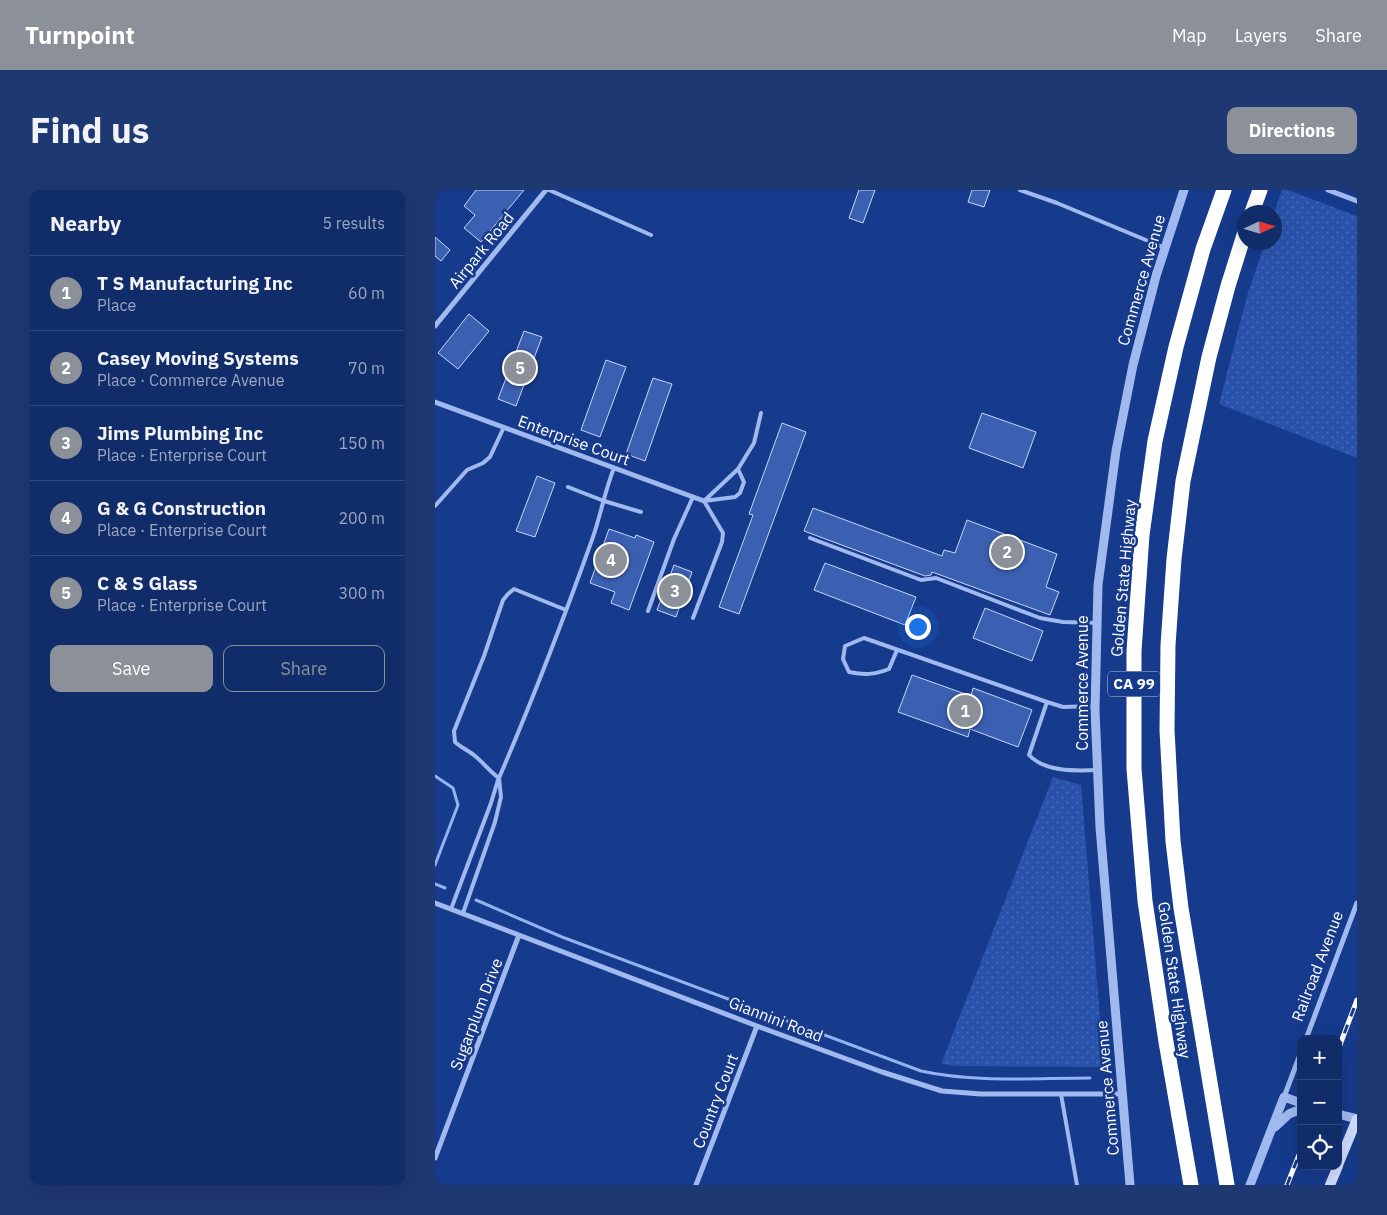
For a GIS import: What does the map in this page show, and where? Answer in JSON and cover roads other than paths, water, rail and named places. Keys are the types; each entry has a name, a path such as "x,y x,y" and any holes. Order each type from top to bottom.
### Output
{"highway":[{"name":"Golden State Highway","path":"1191,1185 1165,1042 1145,901 1133,769 1133,652 1142,535 1155,441 1176,347 1203,249 1224,190"},
{"path":"1255,205 1261,190"},
{"name":"Golden State Highway","path":"1227,1185 1181,908 1173,841 1167,730 1168,645 1173,559 1183,481 1209,357 1228,286 1240,250"}],"main road":[{"path":"1342,1156 1357,1119"},
{"path":"1330,1185 1336,1170"}],"street":[{"name":"Airpark Road","path":"435,326 548,190"},
{"name":"Commerce Avenue","path":"1130,1185 1100,827 1095,706 1098,585 1116,451 1133,366 1156,276 1184,190"},
{"path":"1328,190 1357,201"},
{"name":"Enterprise Court","path":"435,402 704,501"},
{"name":"Giannini Road","path":"435,903 757,1026 942,1092 981,1094 1122,1094"},
{"name":"Railroad Avenue","path":"1308,1035 1357,903"},
{"name":"Sugarplum Drive","path":"435,1158 519,935"},
{"name":"Country Court","path":"697,1185 757,1026"},
{"path":"1250,1185 1297,1063"},
{"path":"1284,1097 1297,1102"},
{"path":"1271,1131 1289,1114 1297,1111"},
{"path":"1342,1115 1357,1119"}],"lane":[{"path":"548,190 651,234"},
{"path":"1021,190 1165,248"},
{"path":"704,501 738,469 754,443 761,414"},
{"path":"435,506 467,470 490,457 503,427"},
{"path":"451,909 499,778 547,662 594,536 606,488 615,468"},
{"path":"704,501 735,497 745,482 738,469"},
{"path":"568,487 604,501 641,512"},
{"path":"648,611 674,539 693,497"},
{"path":"693,618 722,542 723,533 704,501"},
{"path":"810,538 921,580 936,578 1040,618 1063,622 1097,623"},
{"path":"499,778 491,773 474,755 455,742 454,731 484,656 503,600 514,589 566,610"},
{"path":"897,650 889,669 879,674 867,675 849,672 843,659 845,646 864,638 1047,702 1063,706 1095,706"},
{"path":"1047,702 1029,755 1034,761 1067,772 1097,770"},
{"path":"463,913 495,822 501,797 499,778"},
{"path":"1061,1094 1077,1185"}],"waterway":[{"path":"435,776 453,788 458,805 435,865"},
{"path":"435,884 445,888"},
{"path":"476,900 562,937 921,1071 942,1075 984,1078 1090,1078"}],"railway":[{"path":"1342,1039 1357,1000"},
{"path":"1287,1185 1297,1160"}],"place":[{"name":"C & S Glass","path":"520,368"},
{"name":"Casey Moving Systems","path":"1007,552"},
{"name":"G & G Construction","path":"611,560"},
{"name":"Jims Plumbing Inc","path":"675,591"},
{"name":"T S Manufacturing Inc","path":"965,711"}]}
